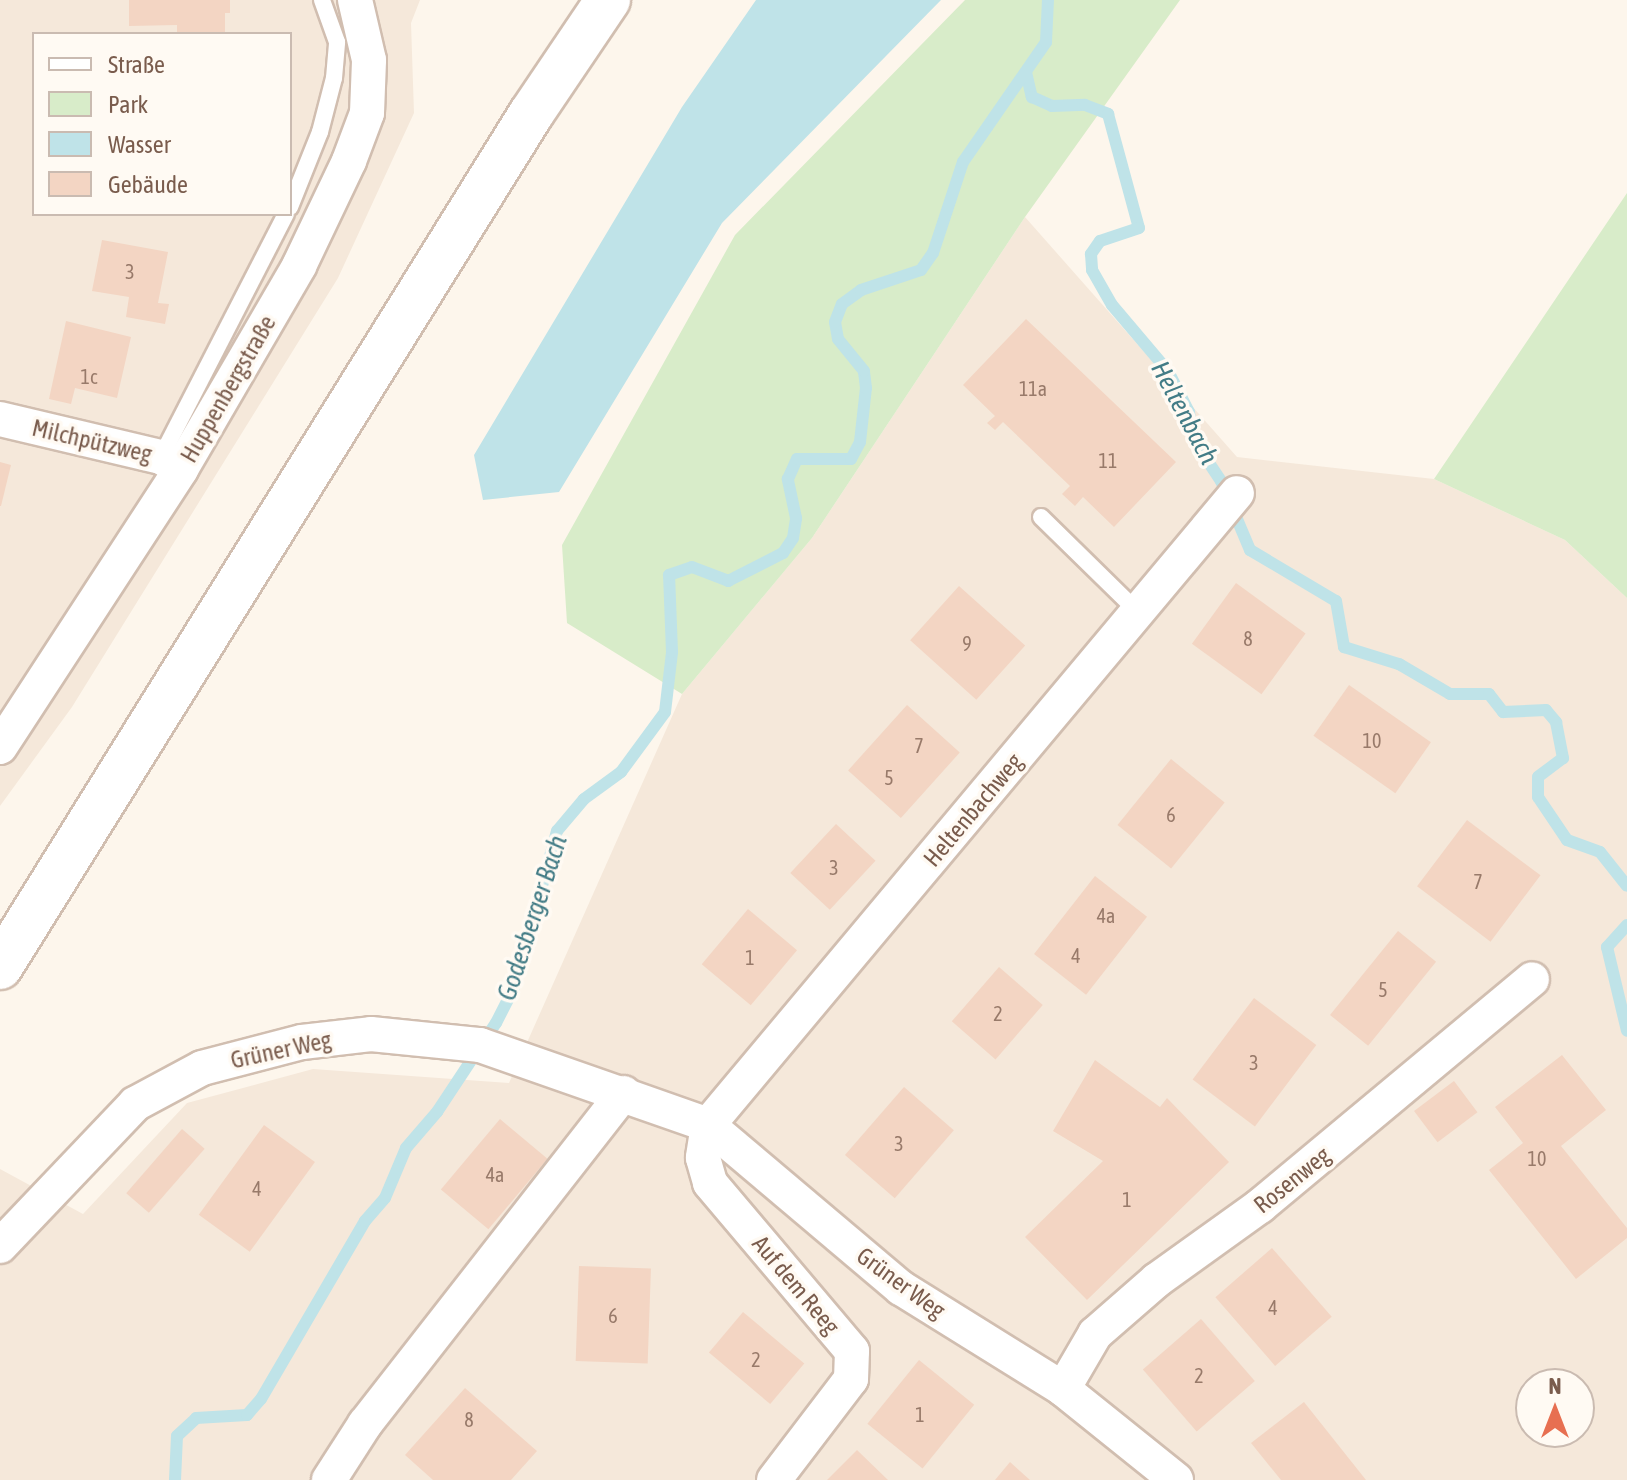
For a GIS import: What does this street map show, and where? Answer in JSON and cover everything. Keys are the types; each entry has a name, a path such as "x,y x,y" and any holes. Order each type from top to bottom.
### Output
{"main road":[{"path":"0,967 531,114 608,0"}],"street":[{"name":"Huppenbergstraße","path":"0,747 171,463 299,266 349,161 367,113 369,60 355,0"},
{"name":"Milchpützweg","path":"0,419 171,463"},
{"name":"Heltenbachweg","path":"708,1125 1140,614 1228,504"},
{"name":"Rosenweg","path":"1063,1389 1095,1334 1136,1298 1260,1206 1532,979"},
{"name":"Grüner Weg","path":"0,1246 135,1104 202,1068 302,1042 371,1034 442,1038 516,1057 708,1125 901,1288 1063,1389 1176,1480"},
{"path":"329,1480 365,1424 624,1093"},
{"name":"Auf dem Reeg","path":"708,1125 703,1158 710,1183 852,1351 851,1379 774,1480"}],"lane":[{"path":"292,202 320,132 334,78 337,42 322,0"},
{"path":"171,463 285,216"},
{"path":"1041,517 1140,614"}],"shaded area":[{"path":"0,0 420,0 411,23 414,113 338,278 72,707 0,806"},
{"path":"1025,217 1237,457 1434,479 1565,540 1627,598 1627,1480 0,1480 0,1169 83,1214 187,1103 313,1069 509,1083 682,694 812,538"}],"green space":[{"path":"965,0 1180,0 1025,217 812,538 682,694 567,623 562,545 735,235"},
{"path":"1627,193 1627,598 1565,540 1434,479"}],"water":[{"path":"756,0 941,0 722,223 559,492 483,500 474,455 682,107"}],"building":[{"path":"129,0 230,0 230,13 225,13 225,32 177,32 177,25 129,26"},
{"path":"102,240 168,252 158,303 169,304 165,324 126,317 129,297 92,291"},
{"path":"1026,319 1176,462 1114,527 1083,497 1075,506 1062,494 1070,486 1003,422 995,430 987,423 995,416 963,385"},
{"path":"66,321 131,337 117,398 75,388 71,404 49,399"},
{"path":"0,462 11,465 1,506 0,506"},
{"path":"1236,583 1306,634 1261,694 1192,644"},
{"path":"959,586 1025,646 976,700 910,640"},
{"path":"1349,685 1431,742 1395,793 1313,736"},
{"path":"907,705 960,753 901,818 848,770"},
{"path":"1171,759 1225,802 1171,868 1118,825"},
{"path":"1467,820 1540,875 1491,942 1417,886"},
{"path":"836,824 875,861 830,910 790,873"},
{"path":"1095,876 1147,917 1086,995 1034,954"},
{"path":"748,909 797,950 751,1005 702,964"},
{"path":"1398,931 1436,962 1368,1046 1330,1015"},
{"path":"999,967 1043,1005 996,1059 952,1021"},
{"path":"1254,998 1316,1045 1255,1126 1193,1079"},
{"path":"1562,1055 1606,1110 1561,1146 1627,1228 1627,1238 1576,1279 1489,1170 1523,1143 1495,1107"},
{"path":"1095,1060 1160,1107 1167,1098 1229,1162 1087,1300 1025,1237 1103,1161 1053,1131"},
{"path":"1454,1081 1477,1112 1438,1142 1414,1111"},
{"path":"904,1087 954,1130 895,1198 845,1155"},
{"path":"500,1119 547,1159 488,1229 441,1189"},
{"path":"264,1125 315,1162 250,1252 199,1215"},
{"path":"182,1129 205,1149 149,1213 126,1193"},
{"path":"1272,1248 1332,1317 1275,1366 1215,1297"},
{"path":"579,1266 651,1269 648,1363 576,1361"},
{"path":"743,1312 804,1363 770,1404 709,1353"},
{"path":"1201,1319 1255,1381 1197,1431 1143,1370"},
{"path":"919,1360 974,1405 923,1468 867,1424"},
{"path":"465,1388 537,1451 511,1480 433,1480 405,1455"},
{"path":"1304,1402 1366,1480 1281,1480 1251,1443"},
{"path":"857,1450 888,1480 827,1480"},
{"path":"1010,1462 1030,1480 995,1480"}],"waterway":[{"name":"Godesberger Bach","path":"175,1480 177,1436 196,1418 247,1415 261,1399 365,1221 385,1198 406,1148 437,1112 496,1023 514,988 557,831 584,799 621,772 665,712 672,652 669,575 692,567 728,581 783,553 793,538 796,518 788,479 797,459 851,459 860,442 866,388 864,371 838,339 835,322 842,304 861,290 921,270 933,253 963,162 1046,42 1048,0"},
{"name":"Heltenbach","path":"1026,72 1032,97 1052,106 1085,105 1108,114 1139,228 1100,241 1091,254 1092,270 1112,305 1168,371 1189,412 1193,439 1221,481 1250,550 1336,601 1344,647 1399,664 1450,694 1489,694 1503,712 1546,710 1556,722 1563,758 1538,777 1538,797 1567,840 1600,852 1627,886"},
{"name":"Heltenbach","path":"1627,925 1607,947 1627,1031"}]}
